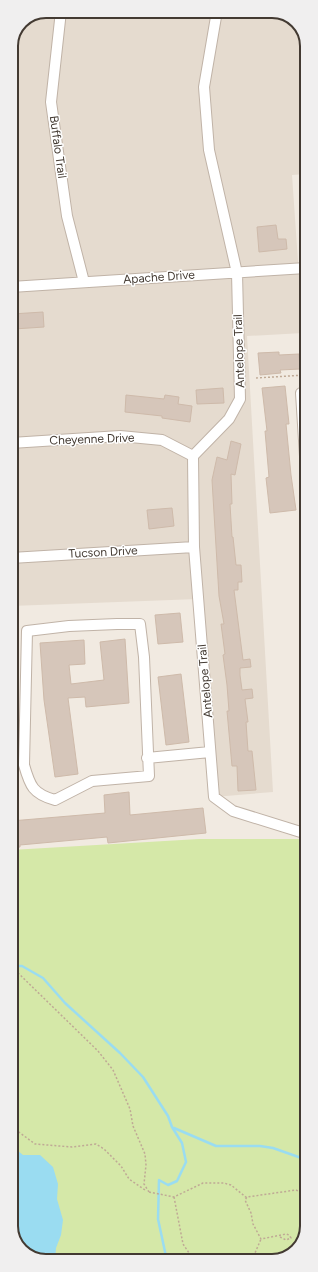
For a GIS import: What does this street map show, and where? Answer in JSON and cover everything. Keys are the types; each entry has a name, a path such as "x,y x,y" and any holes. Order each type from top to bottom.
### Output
{"street":[{"name":"Buffalo Trail","path":"60,18 52,102 67,216 84,282"},
{"name":"Antelope Trail","path":"216,18 204,87 209,150 237,273 240,399 229,419 193,456 194,547 214,797 233,811 300,832"},
{"name":"Apache Drive","path":"18,287 300,268"},
{"name":"Cheyenne Drive","path":"18,443 120,436 162,440 193,456"},
{"name":"Tucson Drive","path":"18,558 194,547"},
{"path":"140,624 144,658 147,758 149,776 92,781 55,800 42,796 30,784 24,765 27,632 68,626 140,624"},
{"path":"147,758 210,752"}],"path":[{"path":"256,378 300,375"},
{"path":"18,973 98,1051 113,1070 130,1109 134,1126 142,1145 146,1165 144,1184 149,1192"},
{"path":"18,1133 29,1142 35,1144 72,1147 96,1144 104,1149 121,1166 129,1178 152,1194 174,1197 203,1183 232,1184 246,1198 245,1200 251,1213 253,1224 261,1239"},
{"path":"246,1198 296,1190 300,1192"},
{"path":"174,1197 183,1244 191,1254"},
{"path":"261,1239 289,1235 291,1238 286,1240 280,1237"},
{"path":"255,1254 261,1239"}],"shaded area":[{"path":"46,18 274,18 283,20 290,25 299,37 300,174 292,175 300,290 300,333 247,336 273,792 214,797 198,599 18,606 18,46 20,35 26,26 35,20"}],"green space":[{"path":"199,839 300,839 300,1229 299,1235 294,1243 286,1250 281,1253 272,1254 44,1254 35,1252 24,1243 20,1237 18,1226 18,850"}],"water":[{"path":"18,1151 23,1155 40,1155 53,1167 58,1184 57,1199 63,1220 61,1235 56,1248 56,1254 35,1252 24,1243 20,1237 18,1226"}],"building":[{"path":"276,225 278,239 286,239 287,249 259,252 257,227"},
{"path":"43,312 44,327 18,329 18,314"},
{"path":"279,352 279,355 299,354 300,369 280,370 281,373 260,375 258,353"},
{"path":"285,386 289,424 286,424 296,510 270,513 266,478 269,477 265,431 267,431 262,388"},
{"path":"223,388 224,403 197,404 196,390"},
{"path":"126,395 164,399 165,395 179,397 178,404 192,406 190,422 162,418 162,416 125,412"},
{"path":"231,441 241,444 235,475 231,474 232,504 230,504 232,537 236,565 241,565 242,582 238,582 238,590 234,590 243,660 250,659 251,667 240,668 240,675 242,690 252,689 253,698 245,699 248,722 246,722 248,751 252,751 256,790 238,791 237,766 232,766 227,711 229,711 223,655 225,654 221,624 224,624 219,596 212,480 217,457 227,460"},
{"path":"172,508 174,526 149,529 147,510"},
{"path":"180,613 183,642 158,644 155,615"},
{"path":"125,639 129,703 86,707 85,697 68,698 78,774 55,777 44,700 40,643 84,640 85,664 69,665 71,684 104,680 100,642"},
{"path":"181,674 189,742 166,745 158,677"},
{"path":"129,792 130,815 203,808 206,833 108,843 107,837 20,845 20,847 18,847 18,820 105,813 104,795"}],"waterway":[{"path":"18,966 22,966 43,978 65,1003 120,1053 143,1077 168,1116 172,1127 182,1143 186,1162 177,1181 168,1185 159,1180 158,1219 166,1254"},
{"path":"174,1128 216,1146 260,1146 273,1148 300,1158"}]}
